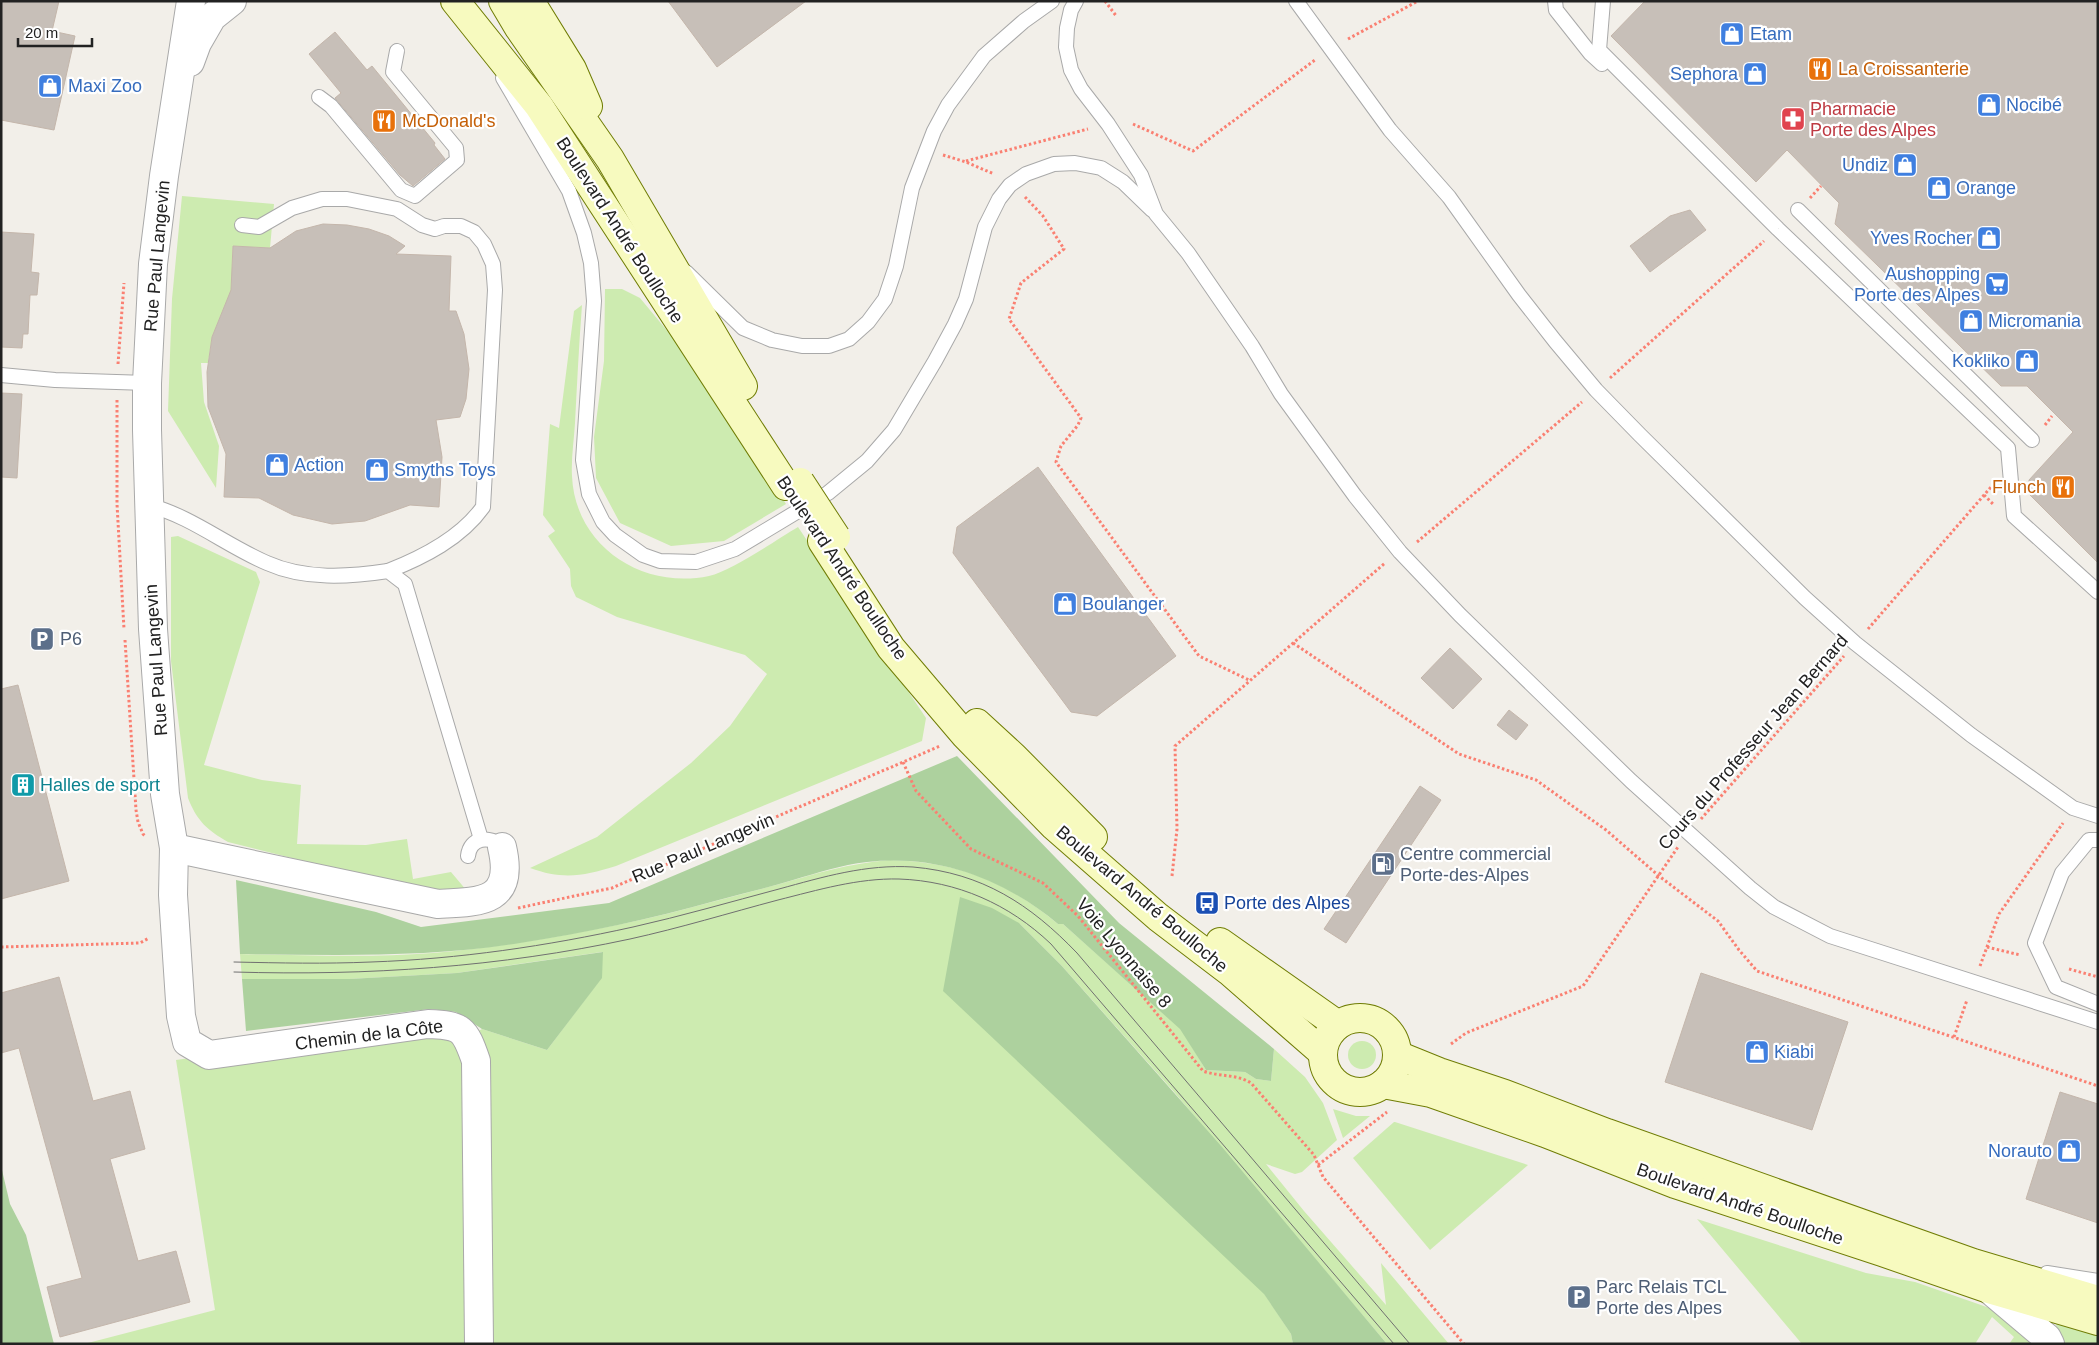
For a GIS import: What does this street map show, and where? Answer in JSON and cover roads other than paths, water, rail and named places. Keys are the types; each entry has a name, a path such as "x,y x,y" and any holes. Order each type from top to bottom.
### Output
{"main road":[{"name":"Boulevard André Boulloche","path":"455,1 474,28 539,106 829,539 891,648 965,735 1041,812 1151,911 1229,971 1323,1053 1323,1061 1330,1077 1343,1088 1351,1091 1368,1091 1383,1084 1431,1093 1545,1133 1676,1184 1989,1289 2098,1321"},
{"name":"Boulevard André Boulloche","path":"503,1 519,28 610,158 793,484"},
{"path":"530,1 572,69 610,158"},
{"name":"Boulevard André Boulloche","path":"829,539 956,703 1014,757 1076,821 1192,923 1338,1025"},
{"path":"1323,1053 1327,1037 1338,1025 1353,1018 1361,1017 1377,1021 1390,1032 1398,1055 1395,1068 1383,1084"},
{"name":"Boulevard André Boulloche","path":"1398,1055 1439,1072 1505,1094 1607,1133 1973,1263 2098,1300"}],"street":[{"name":"Rue Paul Langevin","path":"174,848 165,794 152,629 147,383 153,264 164,176 191,1"},
{"name":"Rue Paul Langevin","path":"177,93 197,43 212,17 232,1"},
{"path":"174,848 438,904 470,903 494,895 502,885 506,861 492,843"},
{"name":"Chemin de la Côte","path":"174,848 173,895 181,1016 186,1042 209,1055 428,1024 451,1025 468,1037 476,1061 479,1344"},
{"path":"1989,1289 2047,1338 2050,1344"}],"lane":[{"path":"658,244 743,328 772,340 802,346 829,346 849,339 868,322 885,299 896,266 912,188 934,130 948,106 984,56 1024,21 1052,1"},
{"path":"1076,1 1071,10 1067,28 1066,48 1071,70 1081,89 1108,124 1141,175 1156,214"},
{"path":"1555,1 1556,10 1590,53 2008,448 2014,516 2098,592"},
{"path":"1603,1 1599,50 1778,229"},
{"path":"1301,5 1390,130 1449,197 1519,295 1596,390 1805,598 1855,643 1971,735 2073,808 2098,816"},
{"path":"474,28 569,191 584,233 594,292 583,460 589,494 603,522 615,535 643,555 660,561 696,562 734,549 828,493 867,461 894,430 955,324 966,299 985,226 999,200 1010,185 1026,174 1054,164 1076,163 1101,168 1123,182 1156,214 1188,252 1316,444 1400,552 1570,723 1750,888 1774,907 1830,936 2098,1022"},
{"path":"319,97 331,106 401,190 415,196 456,160 456,148 393,72 398,51"},
{"path":"148,505 168,510 268,564 299,572 330,576 364,575 388,571 413,561 450,539 473,521 483,506 494,290 493,264 484,244 474,232 461,226 444,226 435,229 422,225 396,210 347,199 322,199 300,206 259,227 242,225"},
{"path":"1798,210 2032,440"},
{"path":"1,375 147,383"},
{"path":"388,571 405,584 492,843 470,847 468,856"},
{"path":"2098,840 2089,840 2062,873 2035,942 2056,987 2098,1004"},
{"path":"1973,1263 2098,1280"}],"tram line":[{"path":"234,962 354,963 470,955 536,946 633,927 812,880 862,869 913,867 938,870 961,876 983,884 1023,906 1059,935 1077,953 1410,1344"},
{"path":"234,972 384,971 532,957 630,939 808,892 868,880 899,879 920,881 962,890 1000,906 1018,917 1051,944 1394,1344"}],"place":[{"name":"Etam","path":"1732,34"},
{"name":"La Croissanterie","path":"1820,69"},
{"name":"Sephora","path":"1755,74"},
{"name":"Maxi Zoo","path":"50,86"},
{"name":"Nocibé","path":"1989,105"},
{"name":"Pharmacie Porte des Alpes","path":"1793,119"},
{"name":"McDonald's","path":"384,121"},
{"name":"Undiz","path":"1905,165"},
{"name":"Orange","path":"1939,188"},
{"name":"Yves Rocher","path":"1989,238"},
{"name":"Aushopping Porte des Alpes","path":"1997,284"},
{"name":"Micromania","path":"1971,321"},
{"name":"Kokliko","path":"2027,361"},
{"name":"Action","path":"277,465"},
{"name":"Smyths Toys","path":"377,470"},
{"name":"Flunch","path":"2063,487"},
{"name":"Boulanger","path":"1065,604"},
{"name":"P6","path":"42,639"},
{"name":"Halles de sport","path":"23,785"},
{"name":"Centre commercial Porte-des-Alpes","path":"1383,864"},
{"name":"Porte des Alpes","path":"1207,903"},
{"name":"Kiabi","path":"1757,1052"},
{"name":"Norauto","path":"2069,1151"},
{"name":"Parc Relais TCL Porte des Alpes","path":"1579,1297"}]}
